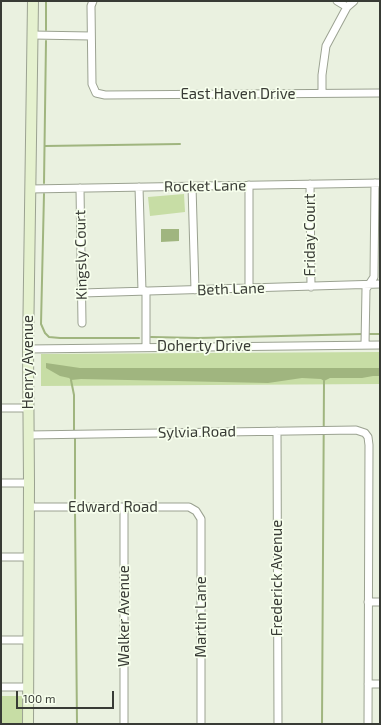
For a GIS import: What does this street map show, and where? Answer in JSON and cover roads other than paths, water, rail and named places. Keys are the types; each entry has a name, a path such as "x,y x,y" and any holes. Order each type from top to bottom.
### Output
{"street":[{"name":"Henry Avenue","path":"28,724 28,349 33,1"},
{"path":"32,35 91,36 91,6 93,1"},
{"path":"337,1 347,7"},
{"path":"322,93 322,76 326,46 347,7 354,1"},
{"name":"East Haven Drive","path":"91,36 92,84 96,93 105,95 380,92"},
{"path":"365,345 366,289 374,277 377,183"},
{"name":"Rocket Lane","path":"30,189 377,183"},
{"name":"Friday Court","path":"310,184 311,287"},
{"path":"249,185 249,288"},
{"path":"192,186 195,290"},
{"path":"139,187 146,347"},
{"name":"Kingsly Court","path":"80,188 82,323"},
{"name":"Beth Lane","path":"82,293 380,284"},
{"name":"Doherty Drive","path":"28,349 380,345"},
{"path":"1,408 28,408"},
{"name":"Sylvia Road","path":"29,435 319,430 356,430 365,433 368,437 369,445 368,602"},
{"name":"Frederick Avenue","path":"277,431 278,724"},
{"path":"1,483 29,483"},
{"name":"Edward Road","path":"29,507 189,507 196,511"},
{"name":"Walker Avenue","path":"124,507 124,724"},
{"name":"Martin Lane","path":"196,511 201,519 201,724"},
{"path":"1,557 28,557"},
{"path":"368,724 368,602 380,602"},
{"path":"1,640 28,640"},
{"path":"368,684 380,684"},
{"path":"1,687 28,687"}],"waterway":[{"path":"46,1 46,30"},
{"path":"44,183 46,41"},
{"path":"45,146 180,144"},
{"path":"44,194 41,324 45,333 49,337 60,338 139,338"},
{"path":"151,337 198,338 363,334"},
{"path":"370,334 380,334"},
{"path":"71,380 74,395 74,430"},
{"path":"322,724 324,381"},
{"path":"75,438 75,503"},
{"path":"75,511 77,724"}]}
